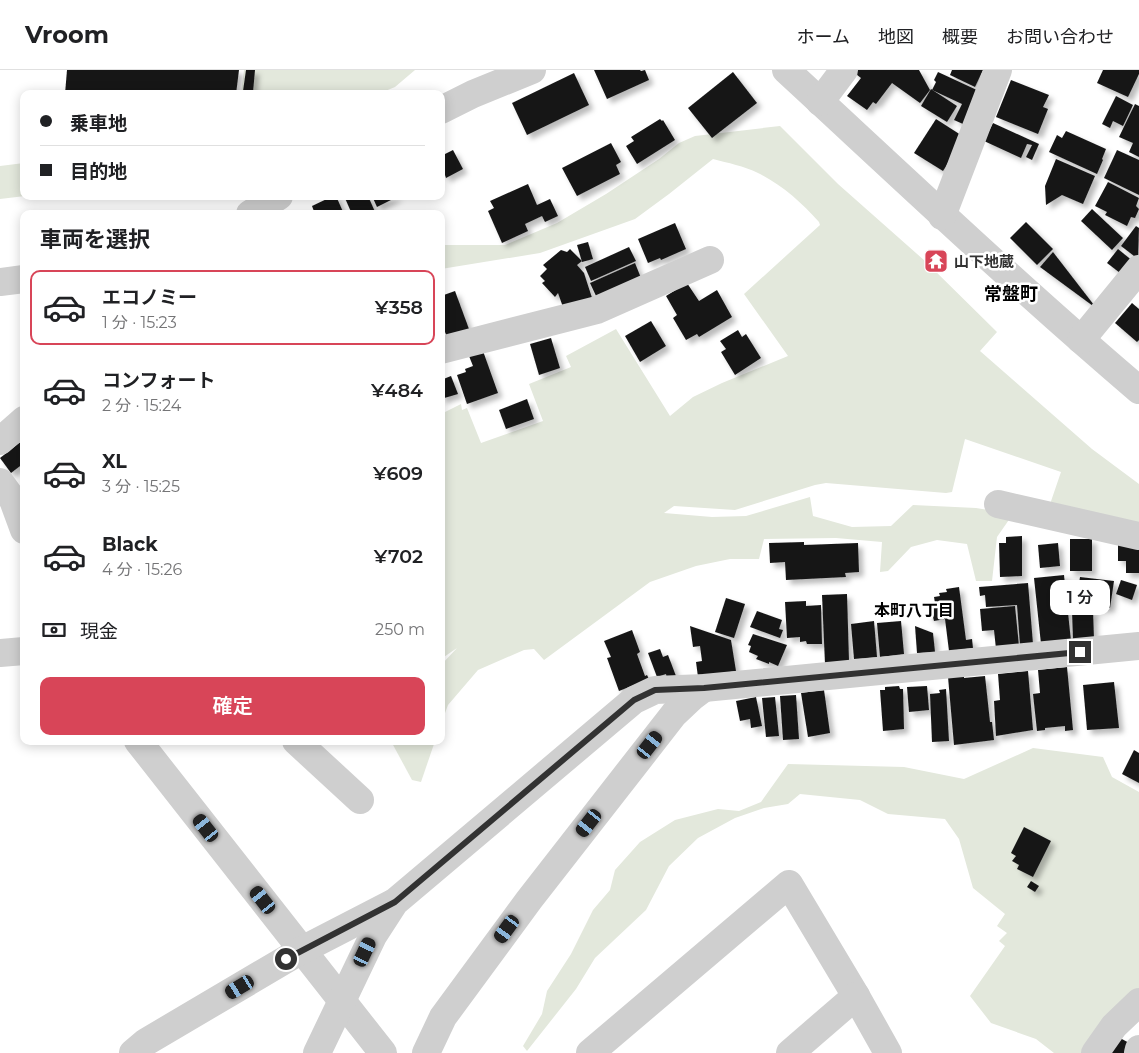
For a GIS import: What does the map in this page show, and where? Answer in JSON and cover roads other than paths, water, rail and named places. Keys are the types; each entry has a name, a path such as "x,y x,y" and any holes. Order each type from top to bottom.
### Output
{"street":[{"path":"445,108 473,94 532,70"},
{"path":"786,70 942,216 1139,390"},
{"path":"820,102 844,70"},
{"path":"942,216 998,70"},
{"path":"256,210 273,200"},
{"path":"445,349 597,310 710,260"},
{"path":"1081,340 1139,269"},
{"path":"0,282 20,280"},
{"path":"0,441 20,424"},
{"path":"0,482 13,500 20,519"},
{"path":"998,504 1139,536"},
{"path":"133,1053 146,1042 302,950 395,902 634,700 655,690 704,688 1139,646"},
{"path":"0,653 20,652"},
{"path":"426,1053 443,1017 528,900 674,714 692,696 704,688"},
{"path":"141,745 383,1053"},
{"path":"300,745 360,800"},
{"path":"590,1053 789,884 888,1053"},
{"path":"317,1053 373,936 395,902"},
{"path":"790,1053 856,996"},
{"path":"1095,1053 1114,1026 1139,1002"},
{"path":"1138,1053 1139,1049"}],"place":[{"name":"山下地蔵","path":"936,261"}],"district":[{"name":"常盤町","path":"1011,294"},
{"name":"本町八丁目","path":"914,610"}]}
